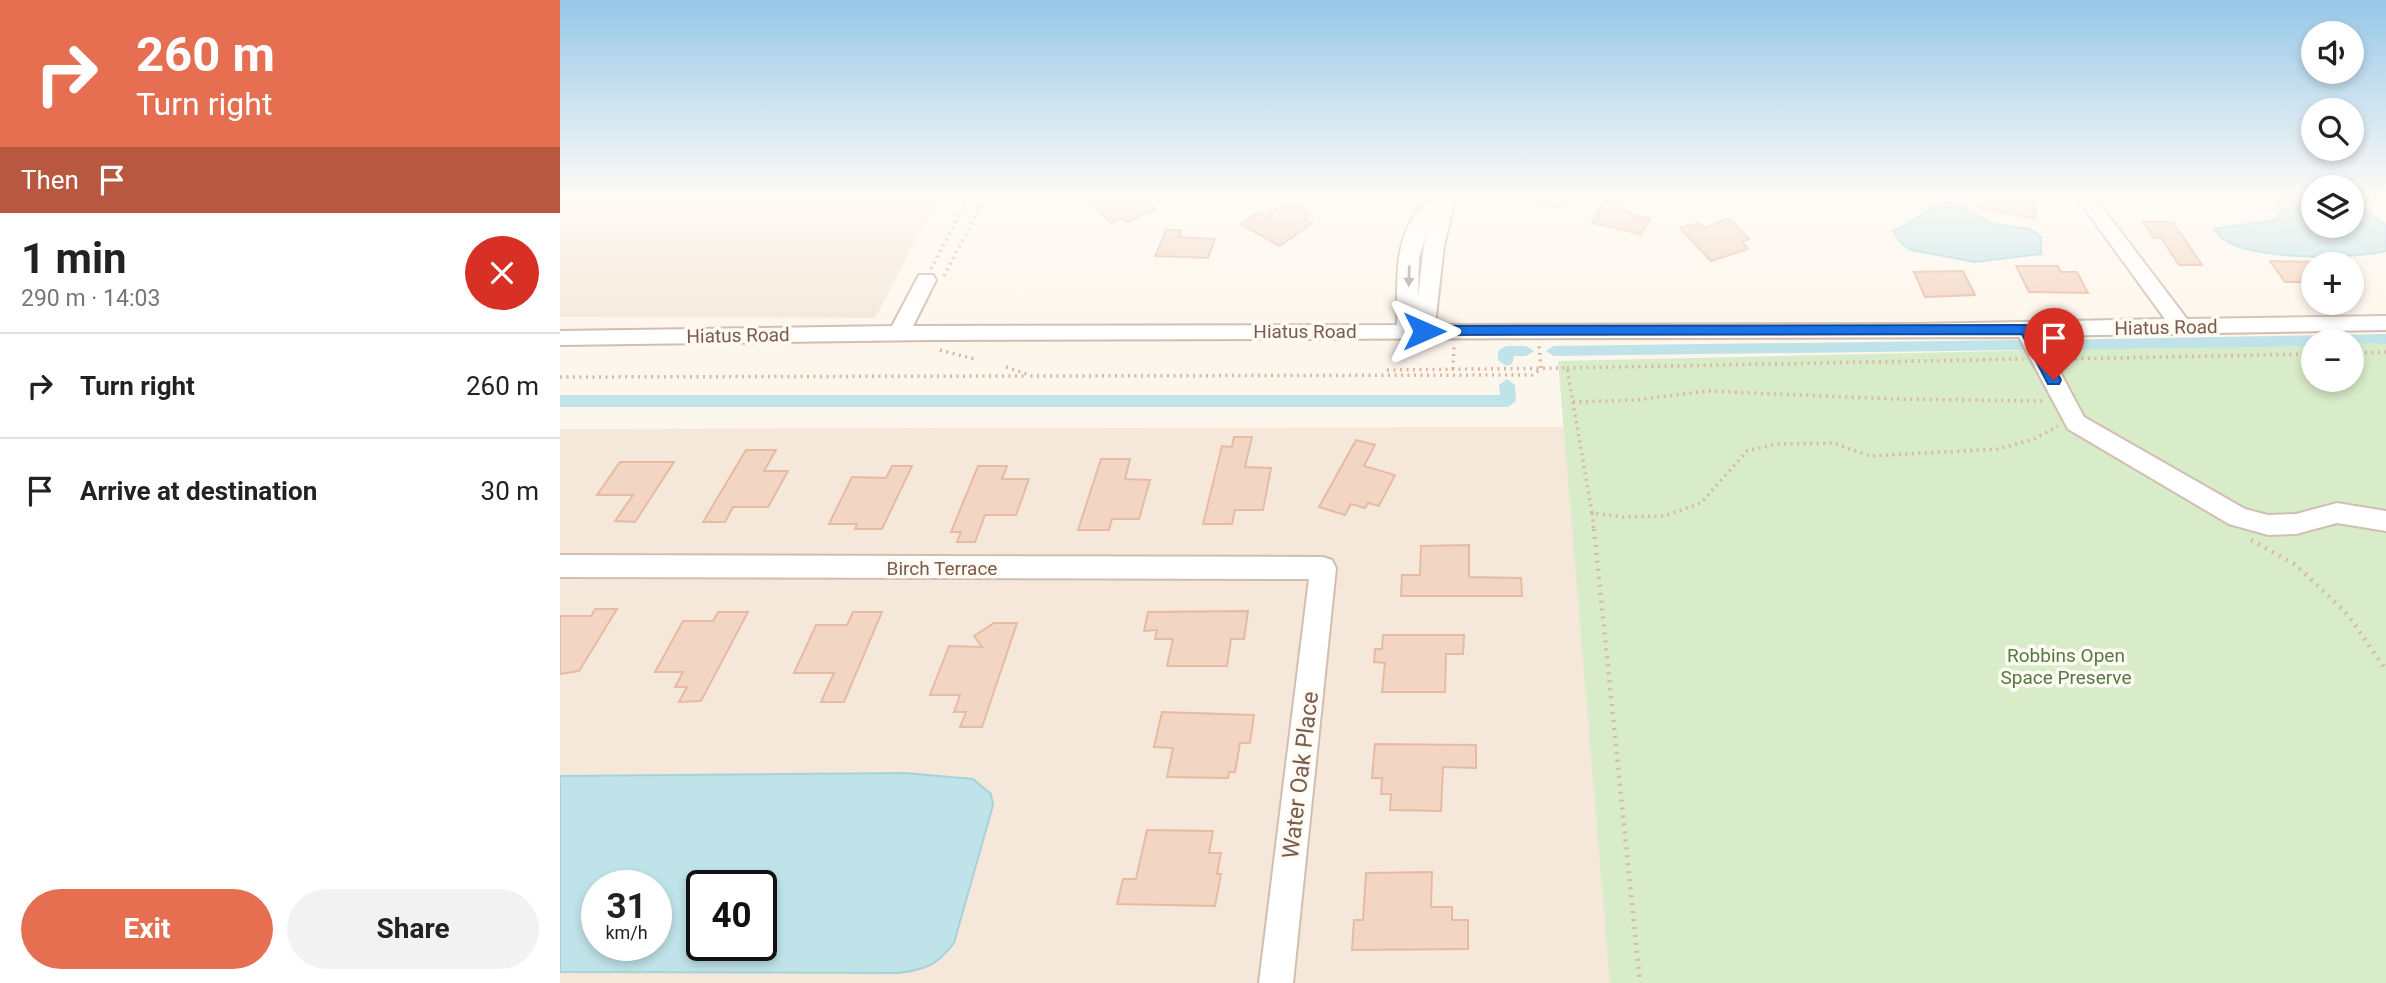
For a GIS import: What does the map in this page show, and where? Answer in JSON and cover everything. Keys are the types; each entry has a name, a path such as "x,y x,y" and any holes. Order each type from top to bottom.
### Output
{"street":[{"path":"1413,240 1409,259 1416,331"},
{"path":"1416,331 1432,255 1445,245 1446,240"},
{"path":"2117,240 2182,327"},
{"path":"899,333 932,282"},
{"name":"Hiatus Road","path":"560,338 899,333 2026,329 2386,323"},
{"path":"2026,329 2077,423 2238,517 2268,525 2296,524 2337,513 2386,522"},
{"name":"Birch Terrace","path":"560,566 1323,568"},
{"name":"Water Oak Place","path":"1276,983 1323,568"}],"path":[{"path":"932,282 950,240"},
{"path":"932,282 958,240"},
{"path":"1539,330 1541,369"},
{"path":"1453,369 1454,340"},
{"path":"931,349 978,360"},
{"path":"2364,353 2386,352"},
{"path":"1387,370 2301,354"},
{"path":"1006,367 1032,376"},
{"path":"1567,368 1592,513 1640,983"},
{"path":"560,377 1532,375 1541,369"},
{"path":"1573,402 1636,400 1707,391 1905,400 2064,401"},
{"path":"1592,513 1623,517 1664,516 1701,503 1747,451 1777,444 1833,443 1870,456 1998,449 2035,439 2056,425 2062,430"},
{"path":"2244,537 2296,565 2347,615 2386,670"}],"shaded area":[{"path":"560,240 916,240 875,318 560,317"},
{"path":"1571,427 1618,983 560,983 560,429"}],"green space":[{"name":"Robbins Open Space Preserve","path":"2386,342 2386,983 1610,983 1558,361 2301,344 2301,392 2364,392 2364,343"}],"water":[{"path":"1899,240 2041,240 2041,254 1975,262 1911,250"},
{"path":"2225,240 2386,240 2386,251 2364,255 2364,252 2301,252 2301,256 2294,256 2244,248"},
{"path":"905,773 973,779 991,794 993,805 954,943 937,961 924,968 899,973 560,972 560,776"}],"building":[{"path":"1162,240 1215,240 1208,258 1155,256"},
{"path":"1269,240 1289,240 1280,246"},
{"path":"1691,240 1747,240 1742,242 1748,249 1711,261"},
{"path":"2162,240 2185,240 2202,265 2179,265"},
{"path":"2270,261 2301,262 2301,282 2285,282"},
{"path":"2016,266 2058,266 2061,272 2077,272 2088,293 2029,292"},
{"path":"1963,271 1975,295 1925,297 1914,272"},
{"path":"1234,437 1252,437 1245,467 1271,468 1263,510 1235,510 1232,524 1203,524 1222,446 1232,447"},
{"path":"1356,440 1375,445 1364,466 1395,475 1379,506 1368,503 1365,508 1351,504 1345,515 1319,507"},
{"path":"746,450 776,450 764,471 788,471 768,507 733,507 725,522 703,522"},
{"path":"1101,459 1130,459 1125,479 1150,480 1139,519 1112,519 1109,530 1078,530"},
{"path":"620,462 674,462 635,522 615,521 633,495 597,495"},
{"path":"892,466 912,466 882,529 855,529 857,524 829,524 852,477 886,478"},
{"path":"978,466 1007,466 1002,479 1029,479 1016,515 985,515 975,542 957,542 961,532 951,532"},
{"path":"1469,545 1469,577 1521,578 1522,596 1401,596 1402,575 1420,575 1421,546"},
{"path":"595,609 617,609 579,671 560,674 560,616 591,616"},
{"path":"1248,611 1244,639 1231,639 1227,666 1167,666 1173,639 1155,639 1157,630 1144,631 1148,612"},
{"path":"718,612 748,612 701,701 679,702 687,687 675,687 683,672 655,672 683,621 713,621"},
{"path":"853,612 882,612 844,702 821,702 834,673 794,673 816,625 847,625"},
{"path":"994,623 1017,623 982,727 960,727 966,712 954,712 960,695 930,695 949,646 982,647 974,636"},
{"path":"1383,635 1464,635 1463,654 1446,654 1445,692 1382,692 1385,663 1374,662 1375,649 1382,649"},
{"path":"1162,712 1254,715 1250,743 1240,743 1235,772 1229,772 1228,778 1167,777 1173,748 1154,747"},
{"path":"1375,744 1476,745 1476,768 1443,767 1441,811 1390,810 1391,794 1381,794 1382,778 1372,778"},
{"path":"1147,830 1213,831 1209,853 1221,853 1217,874 1221,874 1215,906 1117,904 1123,879 1136,879"},
{"path":"1432,872 1431,907 1452,907 1452,920 1468,920 1468,949 1352,950 1354,920 1363,920 1366,873"}],"waterway":[{"path":"2049,345 2386,339"},
{"path":"1554,351 2023,345"},
{"path":"1506,360 1506,351 1526,351"},
{"path":"560,401 1508,401 1507,385"}],"route":[{"path":"1424,331 2026,329 2054,380"}]}
